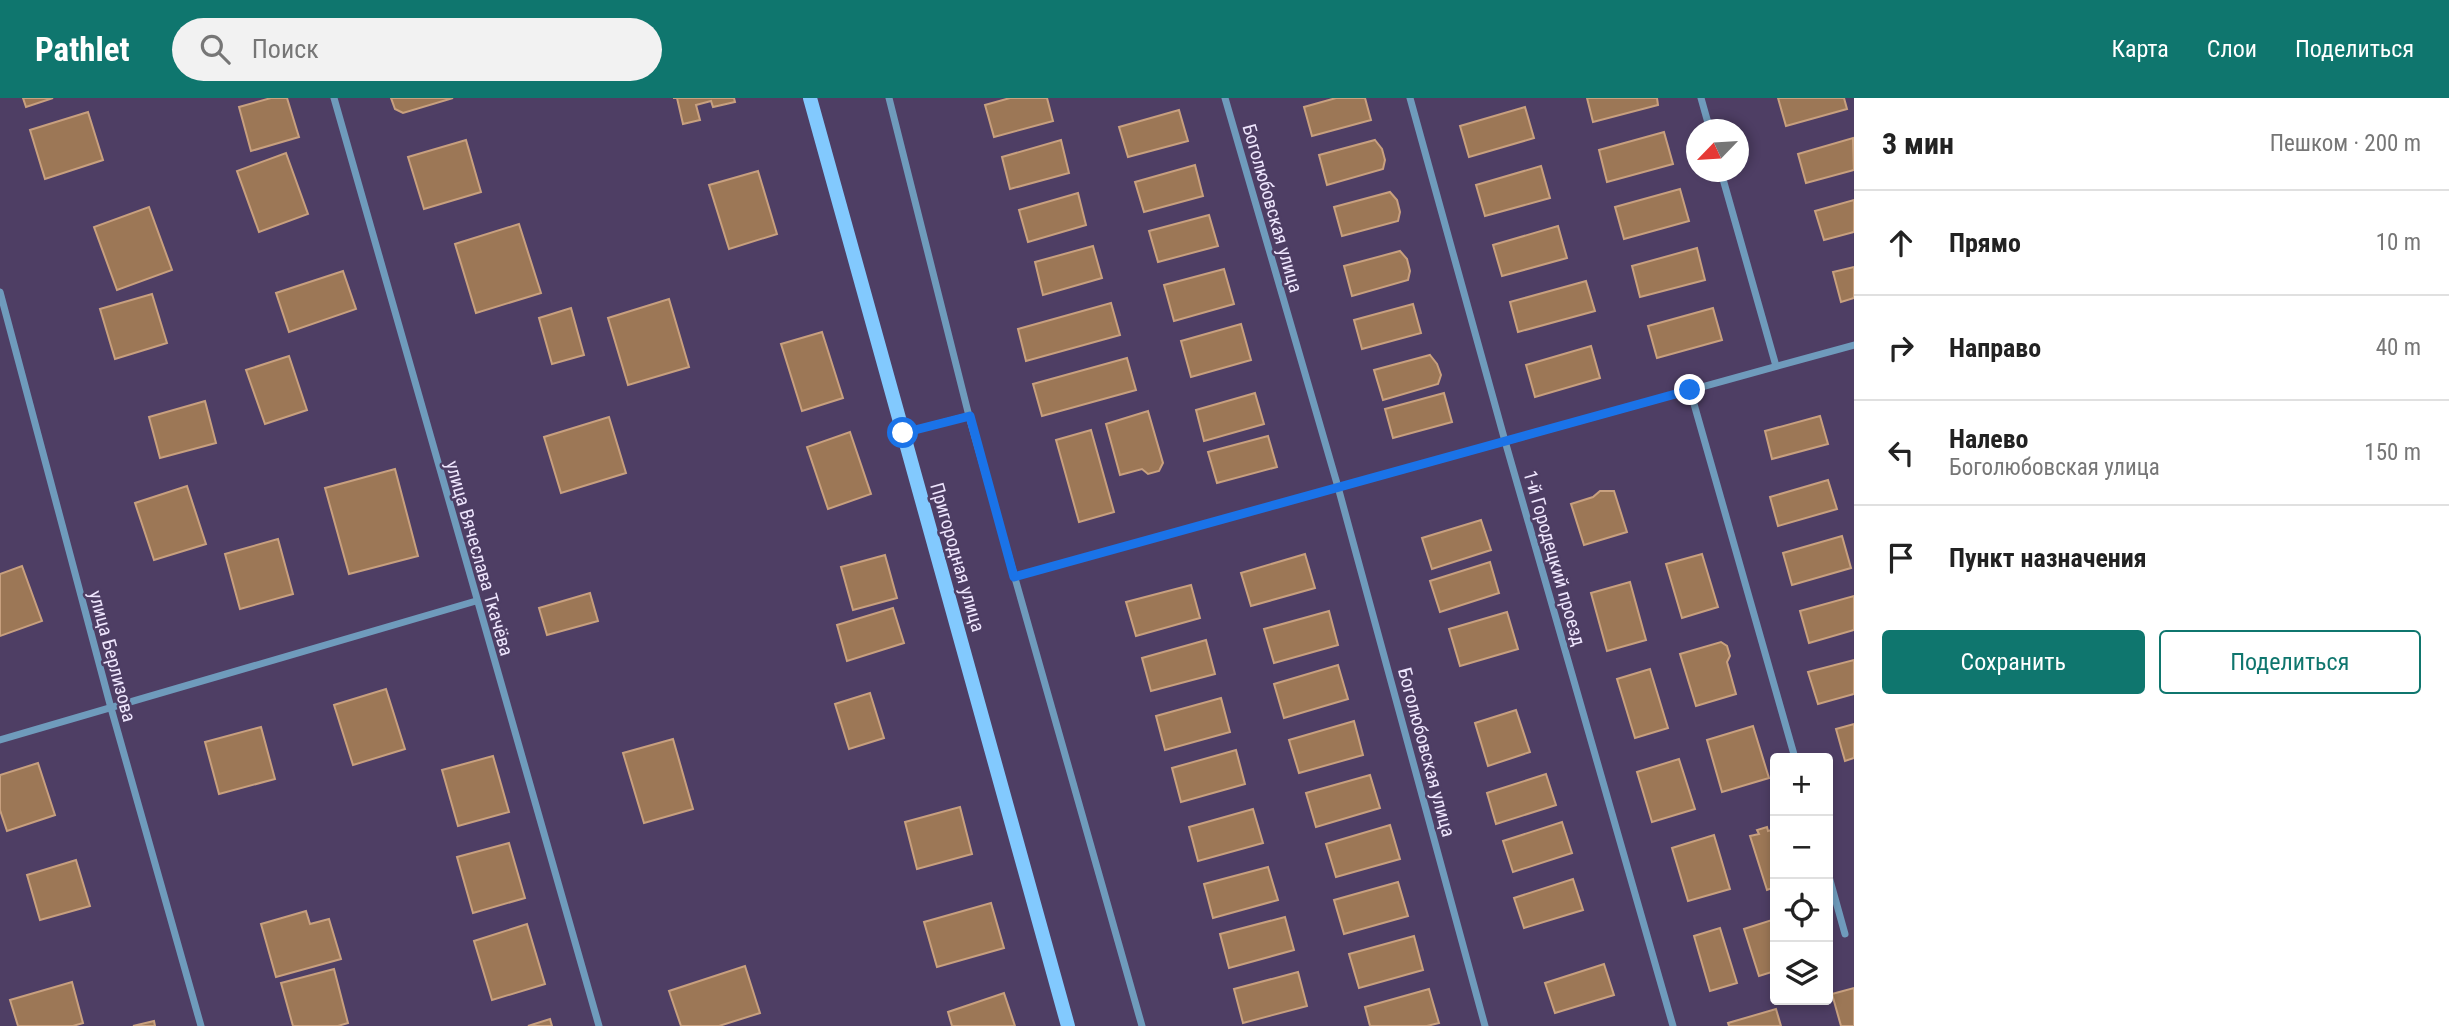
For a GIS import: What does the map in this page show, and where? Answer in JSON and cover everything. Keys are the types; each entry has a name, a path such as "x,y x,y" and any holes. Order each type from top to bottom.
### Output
{"street":[{"name":"улица Вячеслава Ткачёва","path":"334,98 599,1026"},
{"name":"Пригородная улица","path":"810,98 1068,1026"},
{"path":"889,98 970,416 1142,1026"},
{"name":"Боголюбовская улица","path":"1225,98 1338,487 1485,1026"},
{"name":"1-й Городецкий проезд","path":"1410,98 1505,441 1673,1026"},
{"path":"1701,98 1707,119"},
{"path":"1724,182 1776,366"},
{"name":"улица Берлизова","path":"0,292 111,708 201,1026"},
{"path":"1014,577 1854,345"},
{"path":"1690,390 1794,753"},
{"path":"903,433 970,416"},
{"path":"0,740 476,601"},
{"path":"1830,879 1845,934"}],"building":[{"path":"23,98 53,98 26,107"},
{"path":"271,98 287,98 299,137 251,151 239,107"},
{"path":"391,98 453,98 403,113 395,109"},
{"path":"677,98 734,98 735,102 713,107 711,101 696,105 700,120 683,124"},
{"path":"1010,98 1047,98 1053,121 994,137 985,105"},
{"path":"1336,98 1365,98 1371,120 1312,136 1304,107"},
{"path":"1587,98 1657,98 1658,105 1593,122"},
{"path":"1778,98 1844,98 1847,109 1786,126"},
{"path":"1525,107 1534,138 1469,157 1460,126"},
{"path":"1179,110 1188,141 1128,157 1119,127"},
{"path":"88,112 103,160 45,179 30,130"},
{"path":"1664,132 1673,164 1607,182 1599,150"},
{"path":"1853,138 1854,170 1806,183 1798,154"},
{"path":"466,140 481,192 424,209 408,157"},
{"path":"1061,140 1069,173 1010,189 1002,157"},
{"path":"1375,140 1382,149 1385,160 1383,169 1327,185 1319,155"},
{"path":"286,153 308,214 259,232 237,171"},
{"path":"1195,165 1203,196 1144,212 1135,182"},
{"path":"1541,166 1550,198 1485,216 1476,185"},
{"path":"758,171 777,234 729,249 709,185"},
{"path":"1680,189 1689,221 1624,239 1615,207"},
{"path":"1390,192 1397,200 1400,212 1398,221 1342,236 1334,207"},
{"path":"1078,193 1086,225 1028,242 1019,210"},
{"path":"1854,200 1854,232 1824,240 1815,211"},
{"path":"149,207 172,270 117,290 94,227"},
{"path":"1209,215 1218,246 1158,262 1149,231"},
{"path":"519,224 541,293 476,313 455,244"},
{"path":"1558,226 1567,258 1502,276 1493,245"},
{"path":"1093,246 1102,278 1043,295 1035,262"},
{"path":"1697,248 1705,280 1640,297 1632,266"},
{"path":"1400,251 1407,259 1410,271 1408,280 1352,296 1344,266"},
{"path":"1854,267 1854,298 1841,302 1833,272"},
{"path":"1224,269 1234,304 1174,321 1164,285"},
{"path":"343,271 356,309 289,332 276,293"},
{"path":"1586,281 1595,311 1518,332 1510,302"},
{"path":"152,294 167,343 115,359 100,309"},
{"path":"669,299 689,367 628,385 608,318"},
{"path":"1111,303 1120,335 1026,361 1018,329"},
{"path":"1413,304 1421,333 1362,349 1354,320"},
{"path":"571,308 584,355 552,364 539,318"},
{"path":"1713,308 1722,340 1657,358 1648,326"},
{"path":"1241,324 1251,360 1191,377 1181,341"},
{"path":"822,332 843,398 802,411 781,344"},
{"path":"1591,346 1600,378 1535,397 1526,365"},
{"path":"1430,355 1441,375 1438,384 1383,400 1374,370"},
{"path":"289,356 307,410 265,424 246,370"},
{"path":"1127,358 1136,390 1042,416 1033,384"},
{"path":"1255,393 1264,424 1204,441 1196,410"},
{"path":"1444,393 1452,422 1393,438 1385,409"},
{"path":"205,401 216,443 160,458 149,417"},
{"path":"1148,411 1163,463 1159,471 1148,474 1142,469 1120,475 1106,424"},
{"path":"1820,416 1828,444 1772,459 1765,431"},
{"path":"609,417 626,473 561,493 544,437"},
{"path":"1091,430 1114,512 1079,522 1056,440"},
{"path":"850,432 871,494 828,509 807,447"},
{"path":"1268,436 1277,467 1217,483 1208,452"},
{"path":"395,469 418,556 349,574 325,488"},
{"path":"1828,480 1837,509 1778,526 1770,497"},
{"path":"187,486 206,544 154,560 135,503"},
{"path":"1600,491 1614,491 1627,532 1584,545 1571,504 1593,497"},
{"path":"1481,520 1491,550 1432,569 1422,538"},
{"path":"1842,536 1851,568 1792,585 1783,553"},
{"path":"278,539 293,594 240,609 225,554"},
{"path":"1305,554 1315,588 1251,606 1241,573"},
{"path":"1702,554 1718,607 1682,618 1666,564"},
{"path":"885,555 897,598 853,610 841,567"},
{"path":"1490,562 1499,593 1440,612 1430,581"},
{"path":"22,566 42,621 0,636 0,574"},
{"path":"1630,582 1646,640 1607,651 1591,593"},
{"path":"1191,585 1200,618 1136,636 1126,602"},
{"path":"590,593 598,621 547,635 539,608"},
{"path":"1854,596 1854,630 1809,643 1800,611"},
{"path":"893,608 904,643 847,661 837,625"},
{"path":"1329,611 1338,645 1274,663 1264,629"},
{"path":"1507,612 1518,649 1460,666 1449,629"},
{"path":"1206,640 1215,674 1151,691 1142,658"},
{"path":"1721,642 1727,646 1730,656 1727,662 1736,694 1696,706 1680,654"},
{"path":"1854,660 1854,694 1818,704 1808,672"},
{"path":"1338,665 1348,699 1284,718 1274,684"},
{"path":"1650,669 1668,728 1635,738 1617,679"},
{"path":"386,689 405,749 353,765 334,705"},
{"path":"870,693 884,738 849,749 835,704"},
{"path":"1221,698 1230,732 1165,750 1156,716"},
{"path":"1516,710 1530,752 1488,766 1475,723"},
{"path":"1354,721 1363,755 1299,773 1289,740"},
{"path":"1854,724 1854,758 1845,761 1836,729"},
{"path":"1753,726 1769,778 1722,792 1707,740"},
{"path":"261,727 275,779 219,794 205,742"},
{"path":"673,739 693,809 644,823 623,753"},
{"path":"1236,750 1245,784 1181,802 1172,768"},
{"path":"493,756 509,812 458,826 442,770"},
{"path":"1679,759 1695,809 1652,822 1637,772"},
{"path":"38,763 55,815 7,831 0,810 0,775"},
{"path":"1546,774 1556,805 1496,824 1487,793"},
{"path":"1370,775 1380,808 1316,827 1306,793"},
{"path":"960,807 972,854 917,869 905,822"},
{"path":"1253,809 1263,843 1198,861 1189,827"},
{"path":"1562,822 1572,853 1513,872 1503,841"},
{"path":"1390,825 1400,859 1336,877 1326,844"},
{"path":"1767,827 1770,830 1770,889 1767,890 1750,836 1759,834 1757,830"},
{"path":"1714,835 1730,889 1688,901 1672,848"},
{"path":"509,843 525,898 473,913 457,857"},
{"path":"76,860 90,906 40,920 27,875"},
{"path":"1268,867 1278,900 1213,918 1204,884"},
{"path":"1573,879 1583,910 1524,928 1514,898"},
{"path":"1398,882 1408,916 1344,934 1334,900"},
{"path":"991,903 1004,948 937,967 924,922"},
{"path":"306,911 310,924 329,919 341,959 276,977 261,924"},
{"path":"1285,917 1294,950 1229,968 1220,934"},
{"path":"1770,921 1770,973 1759,976 1744,929"},
{"path":"527,924 545,984 492,1000 474,941"},
{"path":"1720,928 1737,983 1710,991 1694,936"},
{"path":"1414,936 1423,970 1359,988 1349,954"},
{"path":"1604,964 1614,995 1555,1013 1545,983"},
{"path":"745,966 760,1013 719,1026 681,1026 669,991"},
{"path":"334,969 348,1023 338,1026 293,1026 281,983"},
{"path":"1298,972 1307,1006 1243,1023 1234,989"},
{"path":"72,982 83,1023 73,1026 18,1026 10,1000"},
{"path":"1854,988 1854,1026 1841,1026 1833,994"},
{"path":"1429,989 1439,1023 1427,1026 1370,1026 1365,1007"},
{"path":"1004,993 1015,1026 952,1026 948,1012"},
{"path":"1776,1009 1781,1026 1729,1026 1728,1023"},
{"path":"550,1019 552,1026 528,1026"},
{"path":"154,1021 155,1026 133,1026"}],"route":[{"path":"903,433 970,416 1014,577 1690,390"}]}
